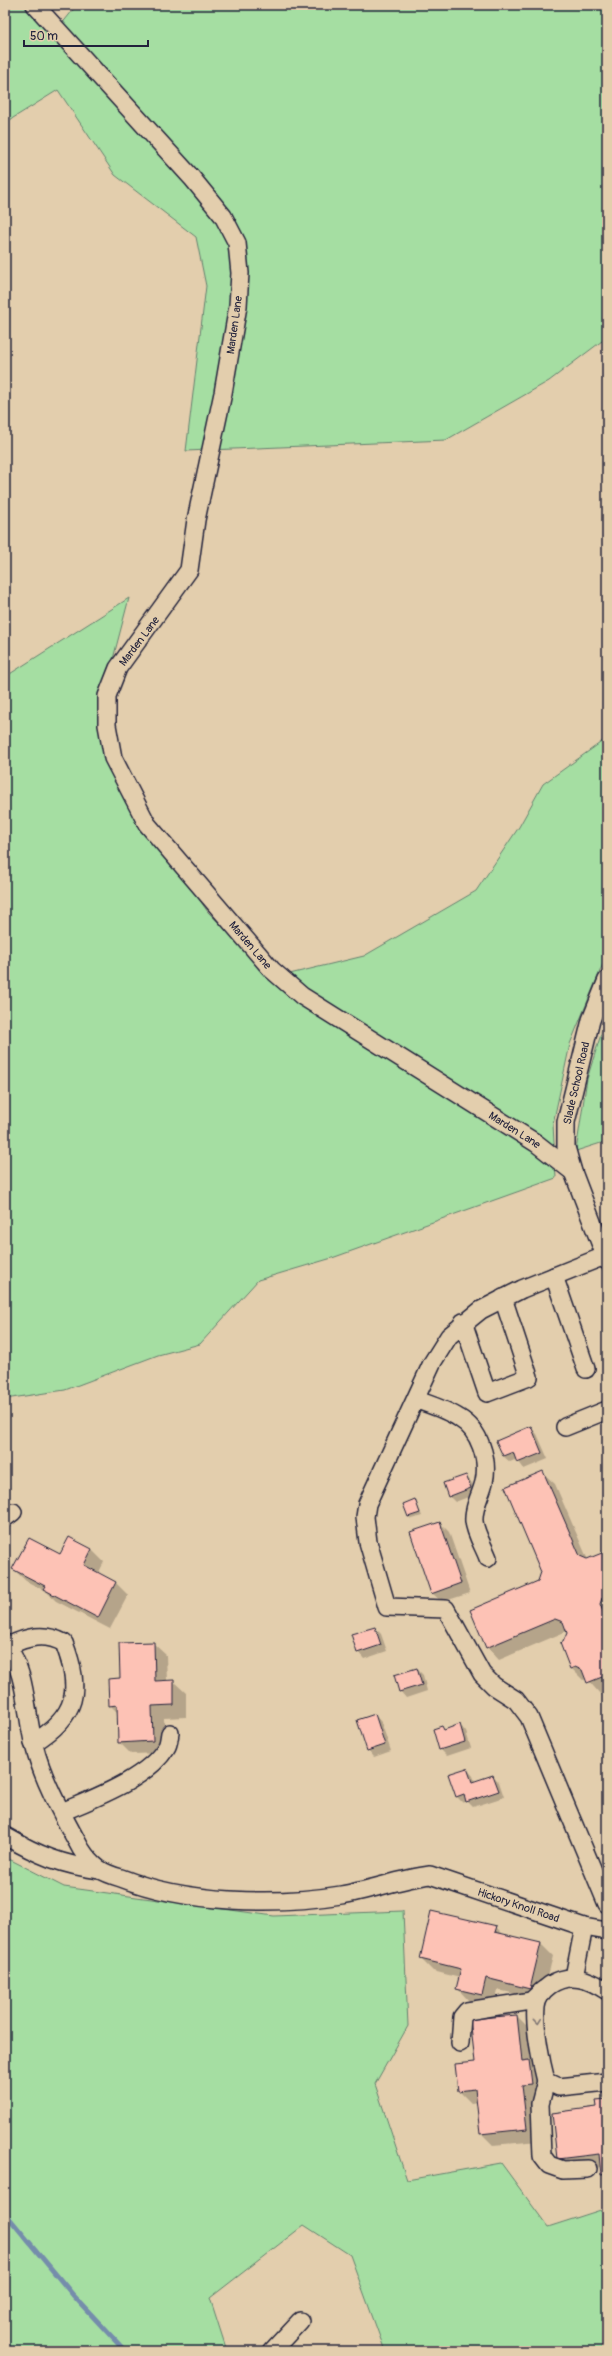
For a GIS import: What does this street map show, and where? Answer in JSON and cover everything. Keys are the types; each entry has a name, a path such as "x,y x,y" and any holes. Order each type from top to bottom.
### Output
{"street":[{"name":"Marden Lane","path":"35,5 192,178 223,216 237,243 240,273 238,306 223,393 196,520 189,570 118,668 107,696 107,725 113,758 147,824 272,970 302,996 536,1143 572,1172"},
{"name":"Slade School Road","path":"606,1258 572,1172 566,1147 566,1122 591,1020 607,980"},
{"path":"606,1258 554,1276 503,1298 463,1322 449,1336 432,1363 417,1400 372,1490 365,1517 368,1542 387,1607 446,1609 482,1674 494,1686 516,1700 523,1707 529,1717 607,1904"},
{"path":"554,1276 586,1368"},
{"path":"463,1322 487,1393 529,1377 503,1298"},
{"path":"417,1400 460,1418 471,1428 480,1443 486,1463 484,1482 476,1504 474,1522 488,1558"},
{"path":"565,1427 607,1410"},
{"path":"33,1743 58,1723 68,1709 74,1694 74,1671 64,1643 54,1637 32,1636 6,1645 15,1656 21,1671 33,1743 62,1812 88,1859 100,1870"},
{"path":"62,1812 101,1794 153,1764 167,1746 170,1733"},
{"path":"5,1836 37,1854 75,1866 100,1870"},
{"name":"Hickory Knoll Road","path":"100,1870 135,1884 184,1896 290,1901 342,1895 409,1878 430,1875 584,1927 607,1931"},
{"path":"574,1977 584,1927"},
{"path":"460,2043 462,2017 467,2011 531,2001 560,1978 574,1977 584,1979 607,1991"},
{"path":"543,1990 536,2006 542,2064 546,2081 540,2104 542,2156 549,2165 563,2170 588,2169"},
{"path":"546,2081 558,2086 607,2082"},
{"path":"272,2351 300,2321"}],"green space":[{"path":"5,5 35,5 57,30 77,5 607,5 607,344 602,341 549,381 446,440 186,451 206,286 196,237 115,175 58,90 5,123"},
{"path":"129,598 108,678 118,757 147,824 208,912 273,978 364,956 476,891 519,827 543,784 607,738 607,954 570,1044 553,1124 556,1178 332,1258 258,1280 200,1344 158,1355 65,1390 5,1399 5,677"},
{"path":"607,1015 607,1141 576,1151 587,1079"},
{"path":"5,1857 64,1887 274,1916 403,1911 408,2026 375,2084 407,2180 501,2163 548,2227 607,2208 607,2351 385,2351 350,2255 304,2225 210,2298 227,2351 5,2351"}],"building":[{"path":"531,1426 542,1453 517,1463 513,1452 503,1456 496,1441"},
{"path":"543,1471 580,1556 587,1559 607,1551 607,1596 602,1598 600,1604 607,1622 607,1675 587,1683 582,1670 575,1667 570,1669 560,1643 563,1642 567,1633 563,1622 555,1619 486,1648 470,1610 538,1581 541,1572 505,1487"},
{"path":"466,1475 471,1488 448,1497 443,1483"},
{"path":"415,1499 420,1513 408,1517 403,1504"},
{"path":"440,1522 461,1583 431,1594 410,1532"},
{"path":"69,1537 92,1549 84,1565 116,1582 98,1618 43,1589 45,1586 12,1569 29,1538 60,1554"},
{"path":"375,1627 381,1645 357,1653 351,1634"},
{"path":"154,1642 155,1681 174,1680 174,1705 152,1706 153,1741 118,1743 117,1705 109,1706 108,1679 120,1678 119,1643"},
{"path":"417,1668 422,1685 399,1692 394,1675"},
{"path":"375,1714 385,1745 367,1751 357,1720"},
{"path":"460,1724 465,1742 439,1750 433,1729 442,1726 444,1730"},
{"path":"467,1768 472,1782 493,1775 499,1791 466,1802 464,1794 456,1797 448,1774"},
{"path":"431,1911 497,1926 495,1932 541,1943 530,1989 486,1978 482,1995 456,1989 461,1969 420,1959"},
{"path":"517,2015 522,2061 529,2060 532,2084 522,2085 527,2129 480,2134 475,2089 458,2091 455,2064 475,2062 470,2019"},
{"path":"607,2099 607,2174 601,2175 599,2154 557,2159 552,2113 597,2107 596,2100"}],"waterway":[{"path":"5,2213 73,2295 125,2351"}]}
